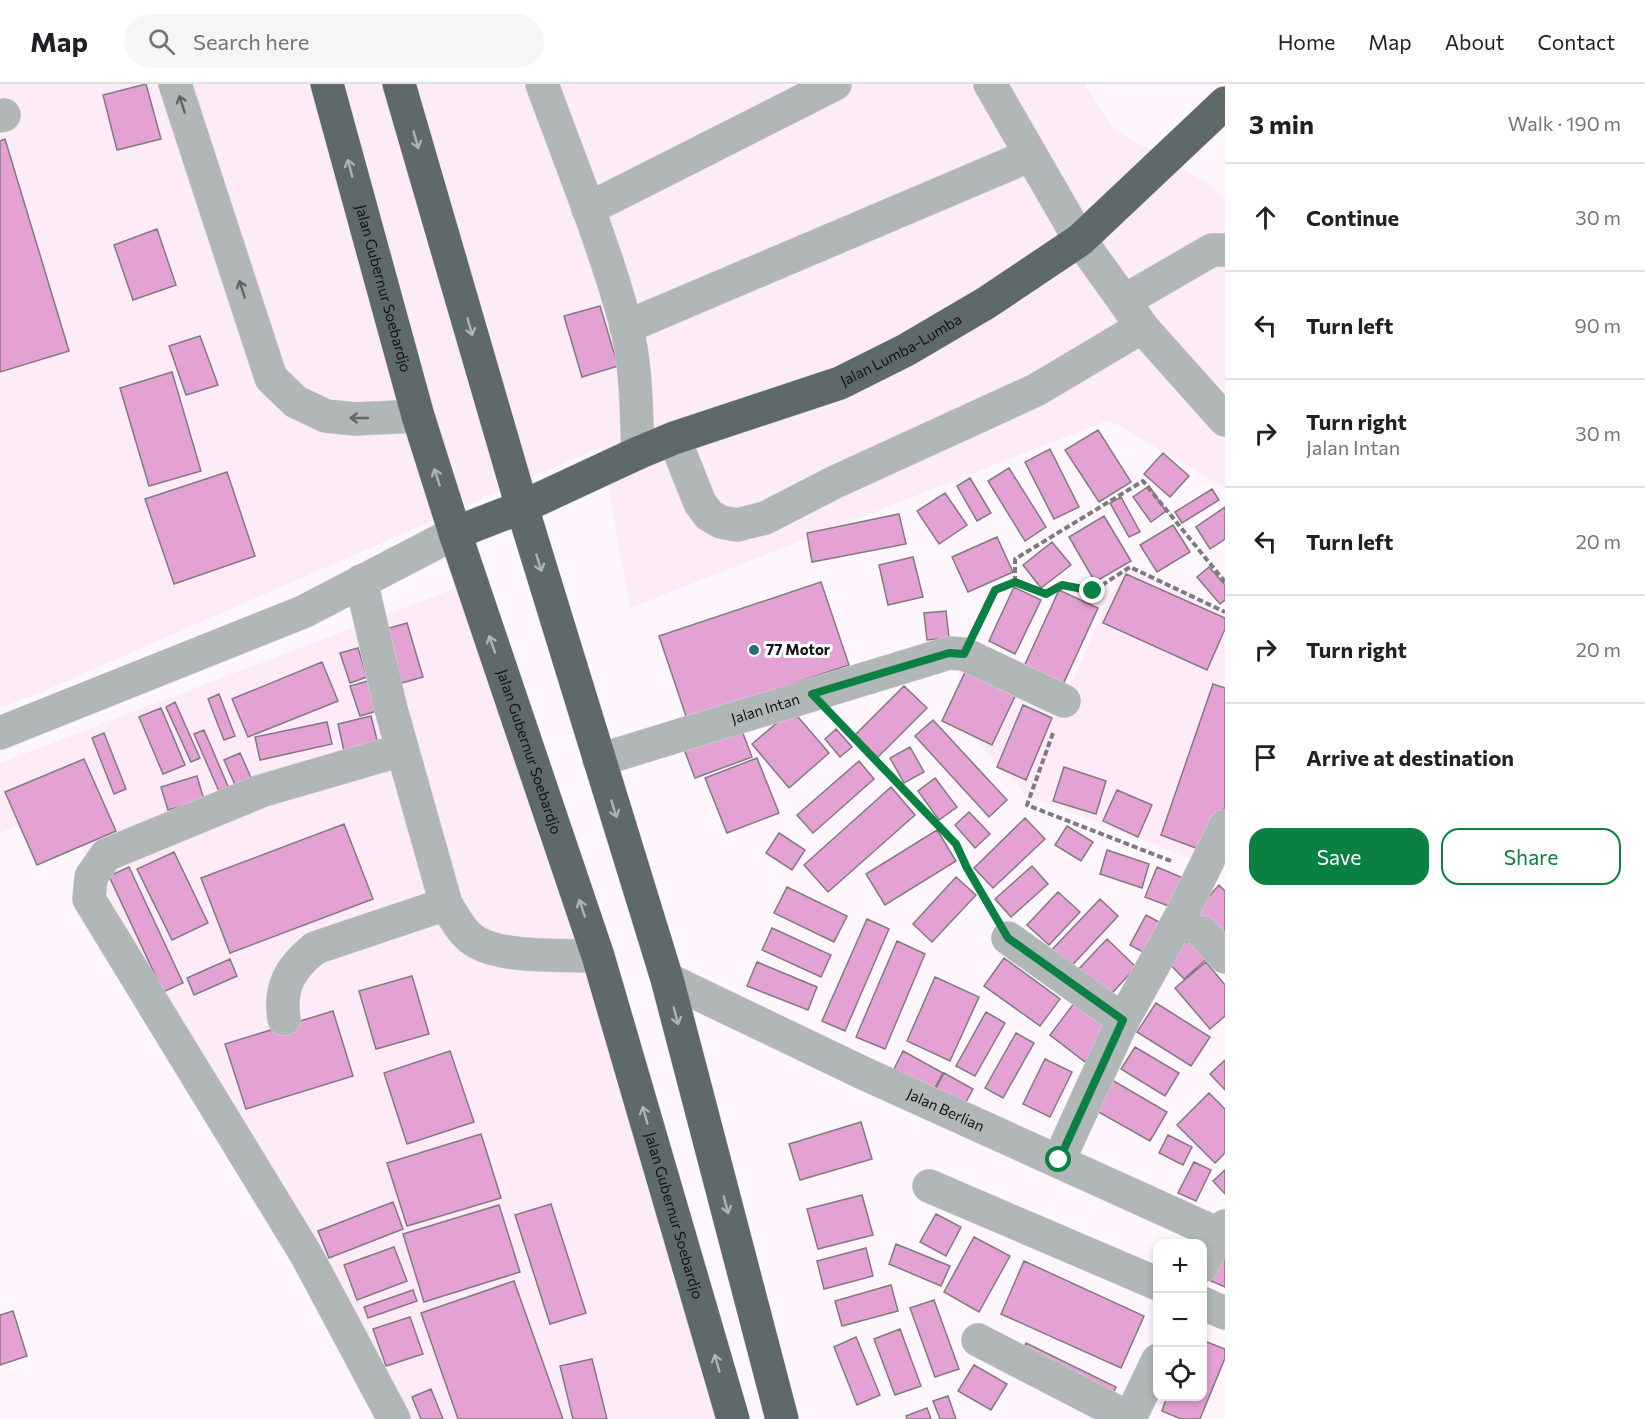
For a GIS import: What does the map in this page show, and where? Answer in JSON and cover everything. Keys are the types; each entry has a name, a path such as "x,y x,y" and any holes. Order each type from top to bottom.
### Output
{"highway":[{"name":"Jalan Gubernur Soebardjo","path":"327,84 418,416 455,533 598,956 733,1419"},
{"path":"399,84 522,507 667,979 782,1419"},
{"name":"Jalan Lumba-Lumba","path":"455,533 522,507 674,438 840,383 906,351 976,309 1080,240 1225,104"}],"street":[{"path":"175,84 271,378 296,402 326,416 355,419 418,416"},
{"path":"543,84 588,209 626,327 634,369 638,453"},
{"path":"588,209 835,84"},
{"path":"990,84 1080,240 1133,314 1225,420"},
{"path":"626,327 1031,155"},
{"path":"674,438 700,503 709,515 721,522 737,525 765,518 835,482 1036,390 1212,250 1225,250"},
{"path":"0,733 303,612 455,533"},
{"path":"362,581 402,750 446,904 461,928 478,943 505,952 598,956"},
{"name":"Jalan Intan","path":"599,760 949,653 964,654"},
{"path":"964,654 1064,701"},
{"path":"394,1419 307,1256 89,899 91,877 106,855 261,791 402,750"},
{"path":"1059,1160 1123,1020 1182,914 1225,826"},
{"path":"284,1019 282,1008 284,986 297,962 315,948 446,904"},
{"path":"1202,932 1225,957"},
{"path":"1008,938 1123,1020"},
{"name":"Jalan Berlian","path":"667,979 863,1073 1223,1232"},
{"path":"929,1186 1153,1282"},
{"path":"1207,1259 1223,1232"},
{"path":"1207,1305 1225,1313"},
{"path":"978,1340 1130,1419 1153,1371"}],"path":[{"path":"1015,582 1015,560 1143,481 1225,582"},
{"path":"964,654 995,590 1015,582 1046,594 1062,585 1093,591 1130,567 1225,612"},
{"path":"812,694 956,844 967,868 1008,938"},
{"path":"1064,701 1026,806 1202,873"}],"shaded area":[{"path":"0,84 1085,84 1112,128 1209,184 1225,200 1225,488 1109,420 630,608 601,447 37,694 0,708"},
{"path":"1125,564 1225,613 1225,820 1207,865 1026,795 951,713 962,661 1066,694"},
{"path":"471,582 517,660 736,1419 398,1419 58,809 0,833 0,763"}],"building":[{"path":"146,84 161,139 117,150 103,95"},
{"path":"5,139 69,351 0,372 0,141"},
{"path":"157,229 176,285 133,300 114,245"},
{"path":"600,306 618,366 582,377 564,316"},
{"path":"200,336 218,385 186,395 169,346"},
{"path":"172,372 201,471 149,486 120,388"},
{"path":"1098,430 1131,482 1099,502 1065,450"},
{"path":"1050,449 1079,507 1054,519 1025,462"},
{"path":"1163,453 1189,476 1170,497 1144,474"},
{"path":"1009,468 1046,527 1025,541 988,481"},
{"path":"227,472 255,556 174,584 145,499"},
{"path":"970,478 991,513 977,521 957,486"},
{"path":"1149,486 1166,511 1151,522 1133,497"},
{"path":"1212,489 1219,500 1182,523 1175,512"},
{"path":"945,493 967,525 939,544 917,511"},
{"path":"1121,497 1140,532 1129,537 1110,503"},
{"path":"1225,507 1225,539 1210,549 1196,527"},
{"path":"899,514 906,544 812,562 807,533"},
{"path":"1104,516 1131,561 1095,582 1069,537"},
{"path":"1173,525 1190,552 1157,572 1140,545"},
{"path":"997,537 1013,572 968,592 952,557"},
{"path":"1052,542 1071,565 1041,588 1023,565"},
{"path":"913,557 923,597 888,605 879,565"},
{"path":"1209,567 1225,585 1225,600 1220,604 1197,577"},
{"path":"1126,574 1225,618 1225,629 1207,670 1103,623"},
{"name":"77 Motor","path":"821,582 849,665 687,719 659,636"},
{"path":"1014,587 1041,600 1015,654 989,641"},
{"path":"1059,590 1098,608 1060,691 1021,673"},
{"path":"946,611 949,638 927,640 924,613"},
{"path":"407,623 423,677 402,683 386,629"},
{"path":"358,648 367,677 350,683 340,653"},
{"path":"322,662 338,701 248,737 232,699"},
{"path":"967,668 1017,692 992,745 942,721"},
{"path":"368,681 377,711 360,716 350,686"},
{"path":"1213,684 1225,688 1225,806 1209,853 1161,835"},
{"path":"904,686 927,708 877,758 854,736"},
{"path":"219,694 235,736 224,740 208,699"},
{"path":"175,702 200,758 191,762 166,707"},
{"path":"1023,705 1052,718 1026,780 997,767"},
{"path":"161,708 185,765 163,774 139,717"},
{"path":"792,710 829,753 789,788 752,744"},
{"path":"371,716 378,744 344,751 338,724"},
{"path":"933,720 1007,800 989,817 915,736"},
{"path":"327,722 332,744 260,760 255,737"},
{"path":"739,723 752,757 695,778 682,744"},
{"path":"836,729 852,747 840,757 825,739"},
{"path":"204,730 230,791 221,796 194,734"},
{"path":"104,733 126,789 114,794 92,738"},
{"path":"910,747 924,772 904,783 890,758"},
{"path":"240,753 253,782 237,789 224,760"},
{"path":"757,758 779,813 727,833 705,778"},
{"path":"84,759 116,831 37,865 5,792"},
{"path":"859,761 874,779 813,833 797,815"},
{"path":"1064,767 1106,781 1096,814 1053,801"},
{"path":"197,776 204,800 168,810 161,787"},
{"path":"935,778 957,807 939,820 918,791"},
{"path":"891,787 915,815 828,892 804,865"},
{"path":"1117,790 1152,805 1138,837 1103,821"},
{"path":"969,812 990,834 975,848 955,825"},
{"path":"1025,818 1045,839 993,888 974,868"},
{"path":"344,824 373,899 230,953 201,878"},
{"path":"1067,826 1093,842 1081,861 1055,845"},
{"path":"937,830 956,861 885,905 866,874"},
{"path":"779,833 805,850 792,870 766,853"},
{"path":"1107,850 1149,864 1142,888 1100,874"},
{"path":"174,852 208,923 172,940 137,869"},
{"path":"1032,866 1048,884 1011,917 995,899"},
{"path":"129,867 183,983 163,992 109,876"},
{"path":"1157,867 1183,878 1171,907 1145,897"},
{"path":"956,877 976,895 932,942 913,924"},
{"path":"1219,885 1225,891 1225,938 1195,912"},
{"path":"787,887 847,916 834,942 774,913"},
{"path":"1058,892 1080,912 1049,945 1027,925"},
{"path":"1100,899 1118,916 1064,974 1045,957"},
{"path":"1146,915 1170,928 1154,958 1130,945"},
{"path":"867,919 889,929 845,1031 822,1021"},
{"path":"772,928 831,955 821,977 762,950"},
{"path":"1191,937 1209,957 1184,979 1166,960"},
{"path":"1107,939 1136,967 1104,1002 1074,974"},
{"path":"897,941 925,954 885,1049 856,1037"},
{"path":"1004,958 1060,999 1040,1026 984,986"},
{"path":"230,959 237,976 194,995 187,978"},
{"path":"757,962 817,987 808,1010 747,986"},
{"path":"1206,962 1225,985 1225,1016 1210,1029 1175,988"},
{"path":"412,976 429,1034 376,1049 359,991"},
{"path":"935,977 979,997 950,1061 907,1041"},
{"path":"1078,998 1114,1025 1085,1062 1050,1035"},
{"path":"1156,1003 1210,1037 1191,1066 1137,1032"},
{"path":"333,1011 353,1076 246,1109 225,1044"},
{"path":"986,1012 1005,1023 975,1076 956,1066"},
{"path":"1016,1033 1034,1043 1003,1098 985,1088"},
{"path":"1135,1047 1179,1073 1165,1096 1121,1069"},
{"path":"450,1051 474,1122 407,1144 384,1073"},
{"path":"903,1051 943,1073 928,1100 889,1079"},
{"path":"1045,1059 1072,1072 1050,1117 1023,1104"},
{"path":"1225,1060 1225,1090 1210,1074"},
{"path":"944,1073 973,1089 961,1111 932,1096"},
{"path":"1112,1080 1167,1112 1150,1141 1095,1110"},
{"path":"1209,1093 1225,1109 1225,1153 1215,1163 1177,1125"},
{"path":"861,1122 872,1159 800,1180 789,1144"},
{"path":"481,1134 501,1198 407,1226 387,1163"},
{"path":"1168,1135 1192,1147 1183,1165 1159,1153"},
{"path":"1194,1162 1211,1170 1196,1201 1178,1193"},
{"path":"1225,1170 1225,1194 1213,1181"},
{"path":"862,1195 873,1235 818,1249 807,1209"},
{"path":"393,1202 403,1229 329,1258 318,1231"},
{"path":"551,1204 586,1313 550,1324 515,1215"},
{"path":"499,1205 520,1272 424,1302 403,1234"},
{"path":"936,1214 961,1227 946,1256 920,1242"},
{"path":"974,1237 1010,1256 979,1312 944,1292"},
{"path":"896,1244 950,1266 941,1286 889,1264"},
{"path":"394,1247 407,1281 357,1300 344,1265"},
{"path":"866,1248 873,1276 824,1289 817,1261"},
{"path":"1219,1256 1225,1259 1225,1287 1209,1280"},
{"path":"1024,1261 1144,1316 1121,1368 1001,1314"},
{"path":"514,1281 563,1419 458,1419 421,1313"},
{"path":"891,1285 898,1311 842,1326 835,1301"},
{"path":"413,1290 417,1301 368,1318 364,1307"},
{"path":"934,1300 959,1369 935,1377 910,1308"},
{"path":"13,1311 27,1356 0,1365 0,1315"},
{"path":"410,1317 423,1354 386,1366 373,1329"},
{"path":"900,1329 921,1386 895,1395 874,1339"},
{"path":"856,1337 880,1395 857,1405 834,1347"},
{"path":"1207,1342 1225,1349 1225,1358 1200,1419 1181,1419 1162,1411 1165,1401 1207,1401"},
{"path":"1026,1343 1116,1387 1109,1402 1019,1358"},
{"path":"592,1359 607,1419 573,1419 560,1366"},
{"path":"974,1365 1007,1384 991,1410 958,1391"},
{"path":"431,1389 443,1419 421,1419 412,1397"},
{"path":"948,1396 956,1419 940,1419 933,1401"},
{"path":"927,1408 931,1419 907,1419 906,1416"}],"place":[{"name":"77 Motor","path":"754,650"}],"route":[{"path":"1059,1160 1123,1020 1008,938 967,868 956,844 812,694 949,653 964,654 995,590 1015,582 1046,594 1062,585 1093,591"}]}
